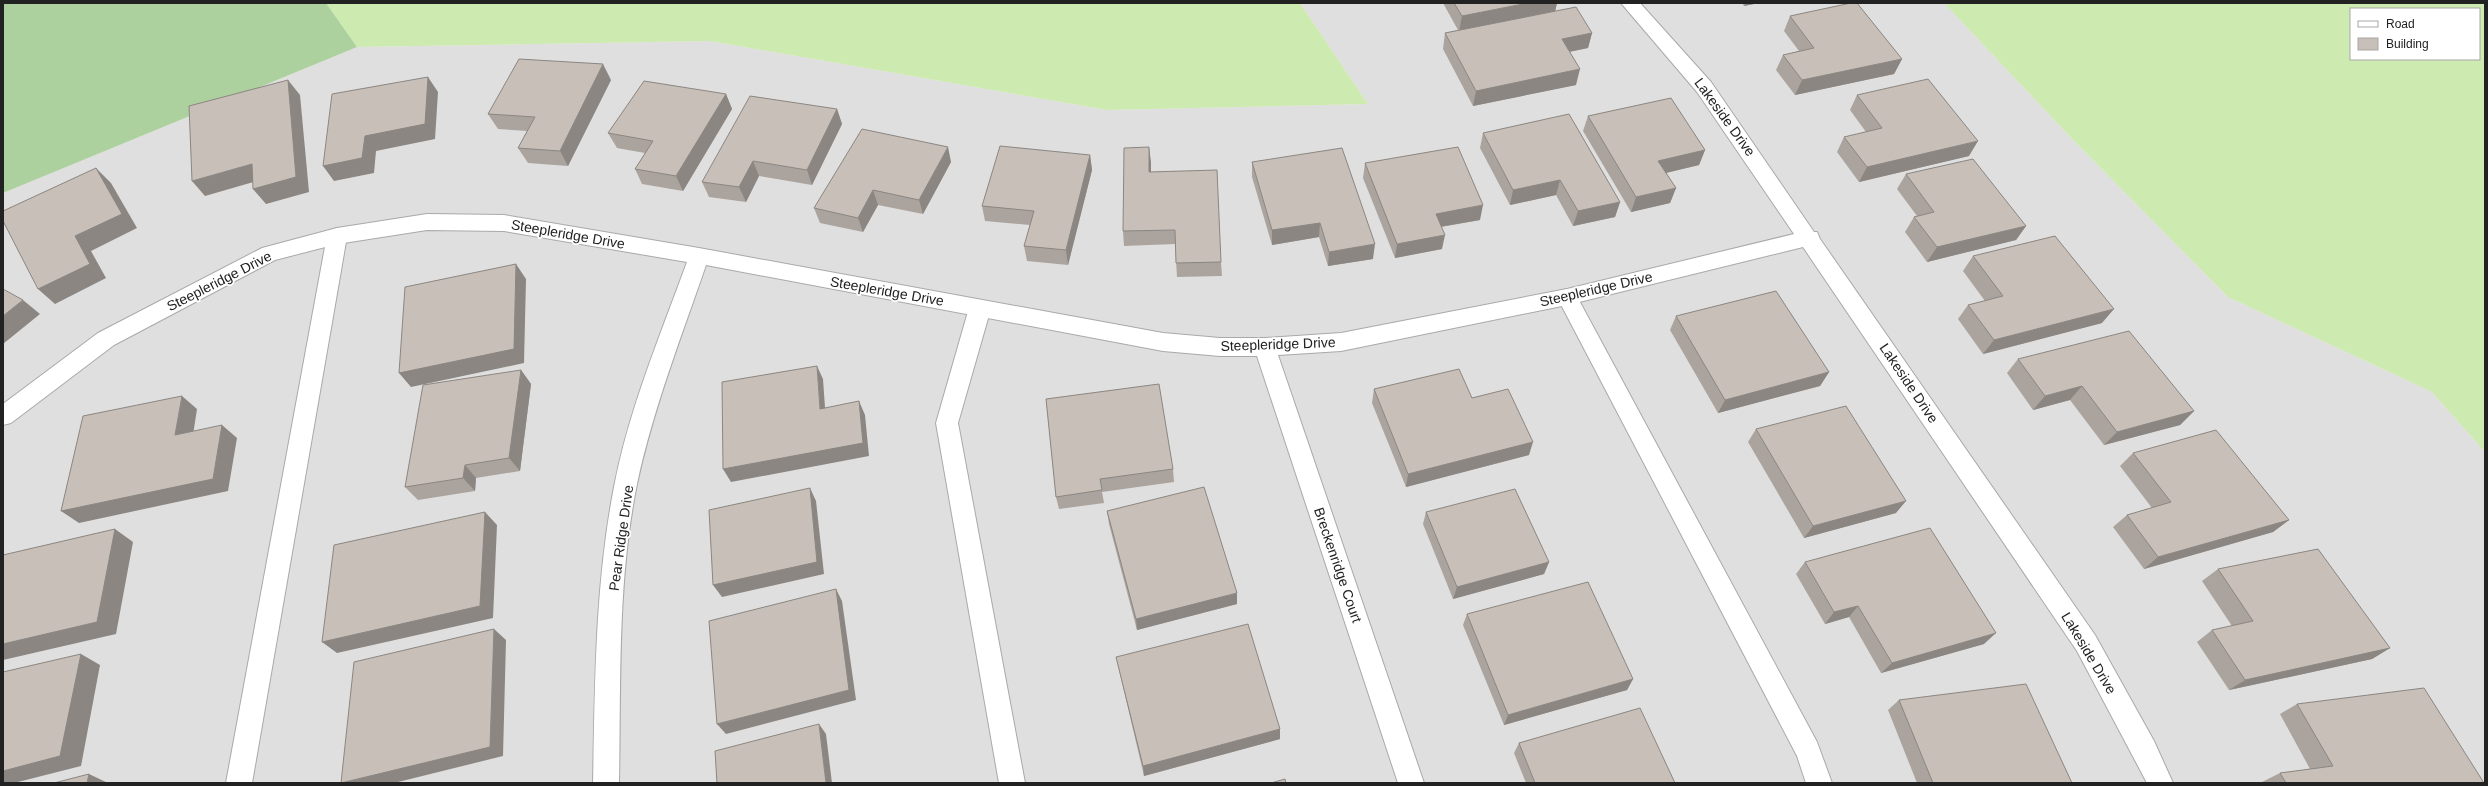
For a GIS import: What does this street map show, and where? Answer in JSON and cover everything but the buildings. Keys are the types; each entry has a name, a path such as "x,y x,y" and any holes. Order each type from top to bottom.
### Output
{"street":[{"name":"Lakeside Drive","path":"1630,3 1704,86 1810,238 2086,643 2145,750 2160,783"},
{"name":"Steepleridge Drive","path":"3,416 106,339 269,254 337,236 426,222 504,223 699,256 1163,342 1220,348 1265,347 1341,342 1567,297 1810,238"},
{"path":"239,783 337,236"},
{"name":"Pear Ridge Drive","path":"606,783 610,625 620,519 638,433 699,256"},
{"path":"1567,297 1808,751 1819,783"},
{"path":"980,308 947,423 1012,783"},
{"name":"Breckenridge Court","path":"1265,347 1411,783"}],"shaded area":[{"path":"1300,3 1944,3 2076,143 2228,297 2432,392 2485,452 2485,783 3,783 3,193 357,47 710,41 1107,110 1368,104"}],"green space":[{"path":"3,3 326,3 357,47 3,193"},
{"path":"326,3 1300,3 1368,104 1107,110 710,41 357,47"},
{"path":"1944,3 2485,3 2485,452 2432,392 2228,297 2076,143"}]}
